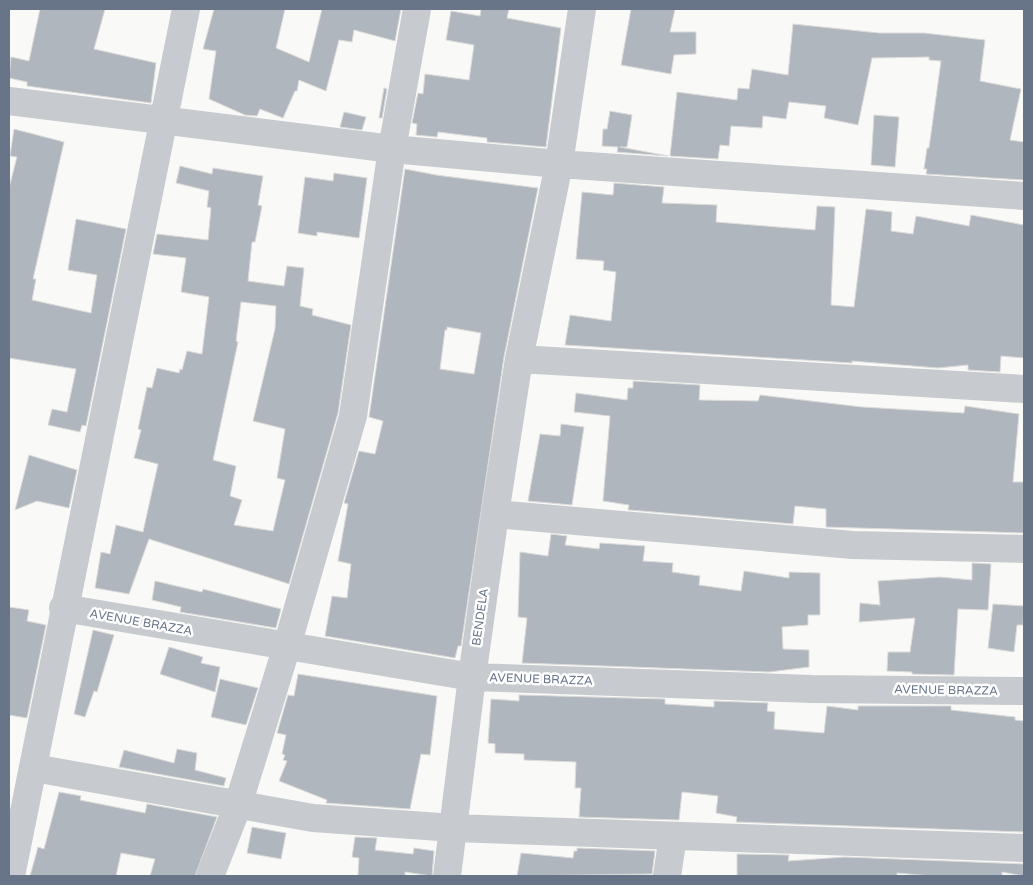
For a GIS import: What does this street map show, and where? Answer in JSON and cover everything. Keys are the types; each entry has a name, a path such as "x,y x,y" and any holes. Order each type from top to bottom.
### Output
{"street":[{"path":"11,876 34,768 63,608 186,9"},
{"path":"210,876 238,805 287,646 353,416 392,149 417,9"},
{"name":"BENDELA","path":"447,876 472,677 519,359 558,164 582,9"},
{"path":"9,101 392,149 558,164 1024,196"},
{"path":"519,359 1024,389"},
{"path":"495,514 853,545 1024,549"},
{"name":"AVENUE BRAZZA","path":"63,608 472,677 812,689 1024,691"},
{"path":"34,768 313,818 454,828 1024,848"},
{"path":"666,876 673,836"}],"building":[{"path":"40,9 105,9 94,49 156,63 151,103 27,86 27,82 9,78 11,57 29,61"},
{"path":"214,9 285,9 276,48 309,62 322,9 401,9 395,41 354,30 352,42 339,40 326,91 299,80 297,91 295,91 283,118 260,109 257,116 245,115 209,99 216,51 203,49"},
{"path":"481,9 509,9 507,18 561,28 546,147 487,142 487,138 438,132 437,137 416,135 417,124 412,123 418,93 423,94 425,74 469,80 474,45 446,40 451,11 480,16"},
{"path":"631,9 675,9 670,32 696,32 696,54 674,55 671,74 621,65"},
{"path":"793,24 879,33 924,33 985,40 980,81 1021,89 1010,140 1024,142 1024,180 926,174 927,169 924,169 927,148 929,148 941,61 929,60 929,57 872,58 858,125 824,118 826,106 789,102 786,119 763,116 762,128 731,126 729,146 720,145 718,159 670,156 677,92 737,100 738,88 749,89 752,69 788,75"},
{"path":"384,88 387,89 382,118 379,118"},
{"path":"610,111 632,115 627,147 620,147 668,156 617,152 618,147 602,146 603,129 607,129"},
{"path":"344,112 366,117 362,130 340,127"},
{"path":"874,115 899,117 895,167 871,165"},
{"path":"14,129 64,142 33,279 36,279 32,300 91,313 97,275 68,270 76,219 126,229 86,426 82,425 80,432 48,425 52,409 67,412 76,369 9,358 9,188 17,157 10,156"},
{"path":"180,166 212,174 213,168 263,176 258,205 262,206 255,242 252,242 248,281 284,286 287,266 304,268 300,306 313,309 312,315 351,325 338,413 289,584 149,539 129,594 95,588 101,552 110,554 116,525 143,532 158,464 134,458 141,430 138,429 147,387 152,388 157,368 179,373 180,369 182,370 187,351 202,354 209,297 181,292 186,258 153,254 157,234 208,240 211,208 207,207 209,191 176,183","holes":["241,302 276,306 275,329 253,421 285,429 277,478 285,480 273,531 234,525 242,500 230,496 236,466 213,460 238,342 236,341"]},
{"path":"405,169 436,175 538,188 504,357 461,646 458,646 455,658 325,636 332,596 347,598 351,564 338,561 348,504 344,503 359,451 375,454 383,421 369,417","holes":["447,327 481,333 474,374 440,369"]},
{"path":"334,173 367,178 359,238 317,232 317,236 298,233 305,177 333,181"},
{"path":"614,183 664,187 662,203 717,205 716,222 815,230 817,206 835,207 831,305 854,307 866,209 892,212 891,231 913,234 916,216 969,226 971,215 1024,225 1024,358 1001,356 1000,372 968,370 968,365 938,368 852,361 852,363 565,345 570,315 611,321 616,272 603,270 604,261 576,259 582,192 613,195"},
{"path":"633,381 700,385 699,400 758,401 760,395 862,407 964,413 965,406 1019,414 1013,482 1024,482 1024,533 826,527 826,509 795,506 793,524 628,510 629,505 603,501 610,416 574,412 576,393 627,400 628,388 633,388"},
{"path":"561,424 584,427 572,505 528,501 540,434 560,436"},
{"path":"29,455 77,470 69,508 37,501 15,510"},
{"path":"551,534 567,536 565,545 599,549 600,543 645,546 643,561 673,563 672,572 700,576 699,585 741,591 744,571 789,578 789,572 820,573 820,615 808,615 808,625 782,627 783,649 809,650 809,667 769,672 522,663 527,618 518,617 520,552 548,556"},
{"path":"972,563 991,564 988,610 958,609 954,675 912,674 912,672 887,671 888,652 910,652 915,618 859,622 860,603 880,605 878,581 940,577 972,580"},
{"path":"155,581 202,592 203,589 281,609 276,628 180,612 181,607 152,600"},
{"path":"993,604 1024,606 1023,625 1017,625 1014,652 988,648"},
{"path":"9,607 29,610 27,621 46,625 27,718 9,715"},
{"path":"93,630 114,635 97,692 94,691 85,717 74,714"},
{"path":"169,647 203,657 201,663 220,667 215,692 160,674"},
{"path":"298,674 437,696 430,755 421,754 410,809 326,803 327,800 279,781 287,761 283,760 285,755 282,754 286,735 277,733 288,695 294,696"},
{"path":"220,679 258,688 246,725 211,717"},
{"path":"519,695 665,699 665,704 714,707 714,701 768,703 767,711 775,712 774,729 824,733 827,706 858,710 858,706 951,706 951,710 1015,717 1015,720 1024,721 1024,832 736,822 737,817 716,813 718,796 682,792 679,820 579,817 581,788 575,788 576,762 524,760 524,754 495,753 495,744 488,743 491,699 519,701"},
{"path":"177,749 197,753 195,770 226,778 224,786 119,767 124,750 174,763"},
{"path":"59,792 81,796 80,800 145,813 147,804 217,817 195,876 150,876 155,859 121,853 116,876 30,876 38,847 44,849"},
{"path":"252,827 286,833 281,859 247,853"},
{"path":"355,837 377,838 375,850 413,854 414,848 434,851 432,876 405,872 405,876 358,876 359,858 352,857"},
{"path":"577,848 655,851 652,874 517,876 521,853 573,858 574,851 577,851"},
{"path":"737,854 789,855 788,861 845,857 1024,864 1024,876 1002,872 1002,876 932,876 897,873 897,876 737,876"}]}
